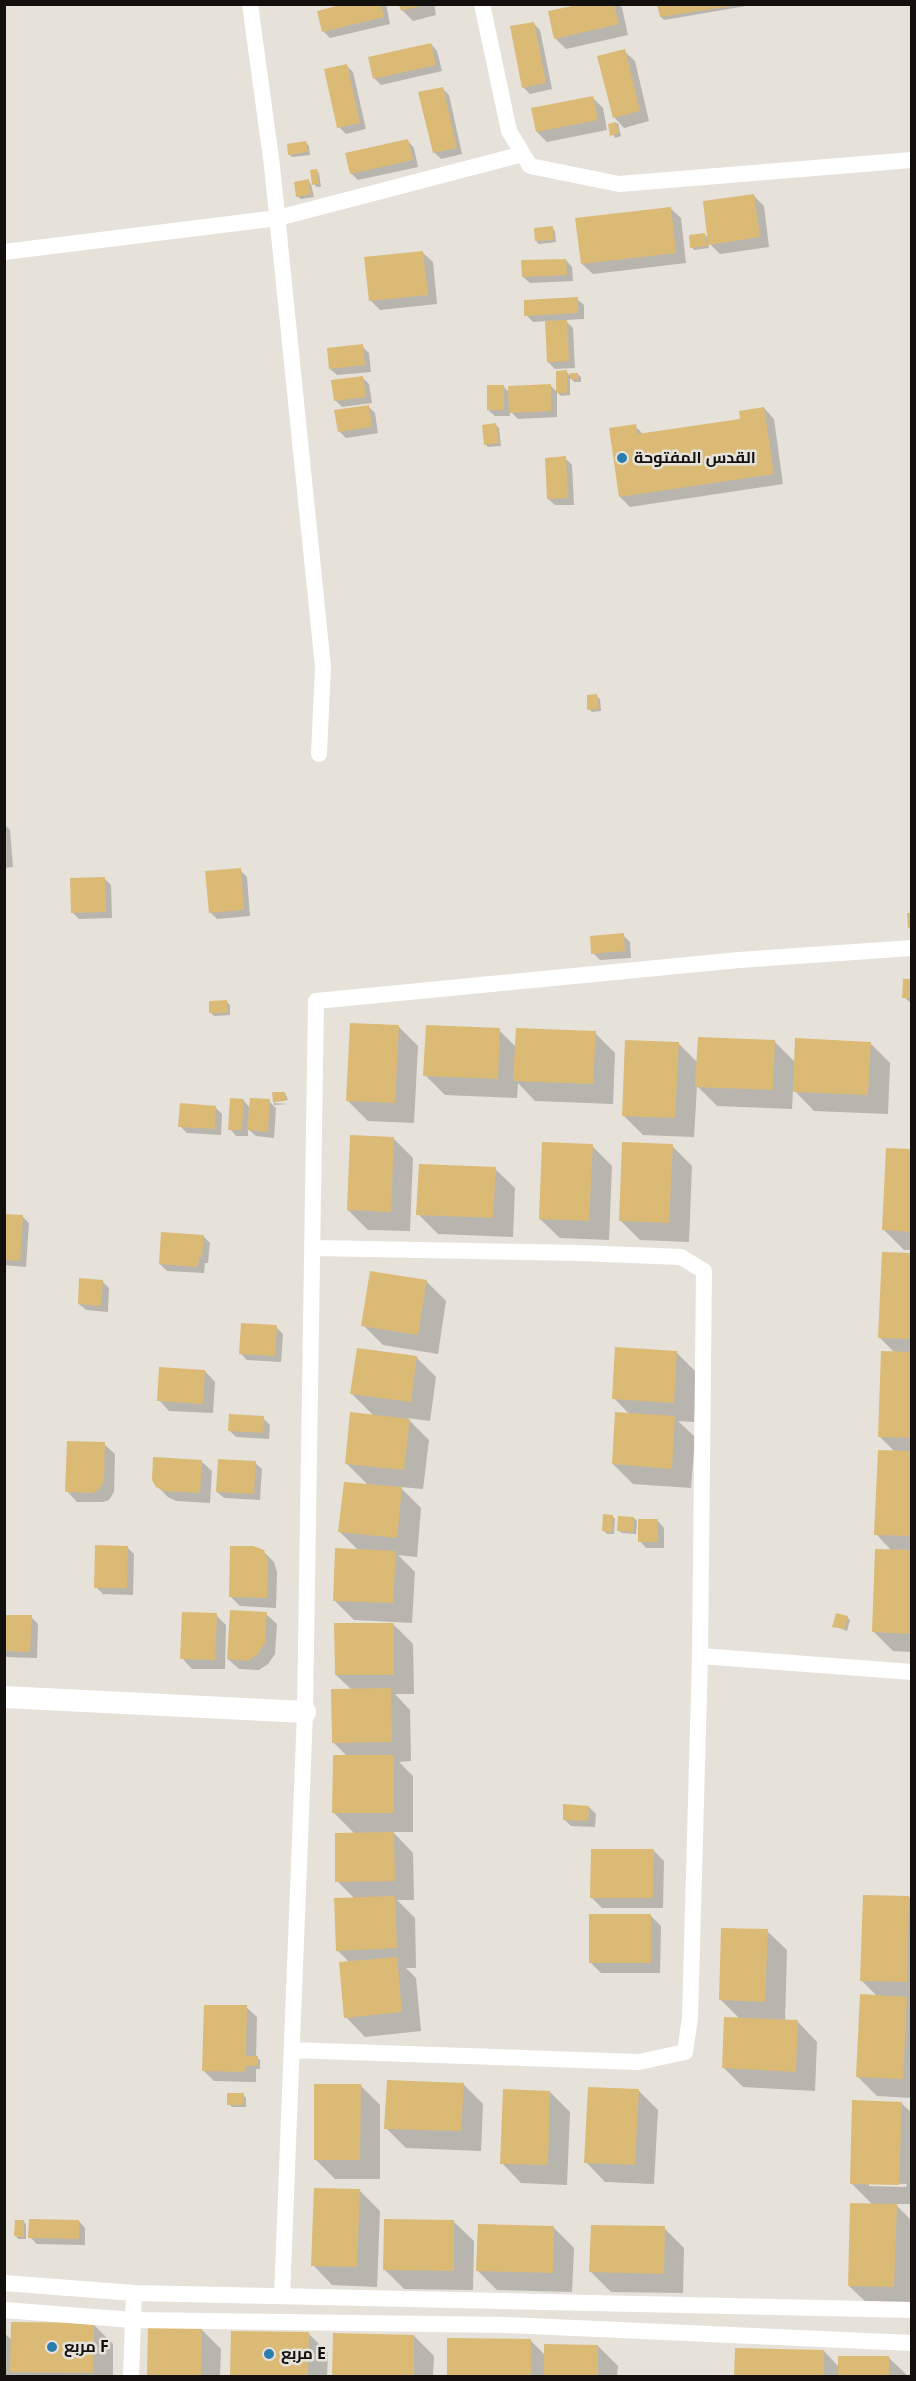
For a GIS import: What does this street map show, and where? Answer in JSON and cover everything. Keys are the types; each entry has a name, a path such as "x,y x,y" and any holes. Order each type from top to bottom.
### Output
{"street":[{"path":"250,4 278,218 323,667 319,754"},
{"path":"482,4 509,131 530,166 619,184 912,160"},
{"path":"4,252 278,218 523,154"},
{"path":"282,2296 305,1712 316,1001 739,960 912,948"},
{"path":"292,2050 639,2062 685,2052 690,2018 700,1656 704,1271 681,1257 313,1248"},
{"path":"700,1656 912,1672"},
{"path":"4,1696 305,1712"},
{"path":"4,2283 134,2293 912,2310"},
{"path":"131,2376 134,2293"},
{"path":"4,2310 133,2320 507,2325 912,2343"}],"building":[{"path":"344,4 381,4 384,17 322,32 317,11"},
{"path":"657,4 732,4 732,6 660,17"},
{"path":"399,5 425,5 401,11"},
{"path":"577,5 614,5 619,24 554,39 548,11"},
{"path":"534,22 546,83 522,88 510,26"},
{"path":"431,43 436,65 373,79 368,57"},
{"path":"625,49 640,111 613,118 597,56"},
{"path":"347,64 360,123 337,128 324,69"},
{"path":"443,87 457,148 433,153 418,92"},
{"path":"593,96 598,120 536,132 531,108"},
{"path":"616,122 619,133 610,136 608,124"},
{"path":"408,139 413,160 350,174 345,153"},
{"path":"306,141 308,152 288,155 287,144"},
{"path":"317,169 319,184 312,185 310,170"},
{"path":"309,179 311,194 296,197 294,182"},
{"path":"754,194 760,237 708,245 703,201"},
{"path":"671,207 676,253 581,264 575,218"},
{"path":"553,226 554,240 535,241 534,228"},
{"path":"705,233 707,246 690,248 689,235"},
{"path":"423,251 428,295 369,301 364,257"},
{"path":"566,259 567,275 522,277 521,260"},
{"path":"578,297 578,313 524,316 524,300"},
{"path":"567,320 569,361 547,362 545,321"},
{"path":"363,344 365,365 329,369 327,348"},
{"path":"567,370 567,393 556,393 556,371"},
{"path":"570,373 578,373 578,380 570,379"},
{"path":"363,376 366,397 334,401 331,380"},
{"path":"551,384 551,411 509,413 508,386"},
{"path":"487,385 504,385 504,410 487,410"},
{"path":"369,405 372,427 338,432 334,410"},
{"path":"764,407 774,474 619,497 609,428 636,424 637,434 740,419 739,411"},
{"path":"496,423 499,443 484,445 482,425"},
{"path":"566,456 568,498 547,499 545,458"},
{"path":"597,694 599,709 587,710 587,695"},
{"path":"241,868 244,910 209,913 205,871"},
{"path":"105,877 106,912 71,913 70,878"},
{"path":"907,913 912,913 912,928 908,928"},
{"path":"624,933 625,951 591,954 590,936"},
{"path":"903,979 912,979 912,998 902,998"},
{"path":"227,1000 228,1013 209,1013 209,1001"},
{"path":"350,1023 399,1025 395,1103 346,1101"},
{"path":"426,1025 500,1028 498,1079 423,1076"},
{"path":"516,1028 596,1031 593,1084 513,1081"},
{"path":"698,1037 775,1040 773,1090 695,1087"},
{"path":"795,1038 871,1042 868,1095 793,1092"},
{"path":"625,1040 679,1042 675,1118 622,1116"},
{"path":"272,1092 285,1092 285,1101 273,1102"},
{"path":"230,1098 244,1099 242,1130 228,1130"},
{"path":"250,1098 270,1099 268,1132 247,1130"},
{"path":"180,1103 216,1106 215,1129 178,1127"},
{"path":"350,1135 394,1137 391,1212 347,1210"},
{"path":"542,1142 593,1144 589,1221 539,1219"},
{"path":"622,1142 673,1144 669,1223 619,1221"},
{"path":"886,1148 912,1149 912,1232 882,1230"},
{"path":"419,1164 496,1167 493,1218 416,1215"},
{"path":"4,1214 23,1215 20,1261 4,1260"},
{"path":"161,1232 204,1235 202,1257 199,1257 198,1267 159,1264"},
{"path":"882,1252 912,1253 912,1339 878,1338"},
{"path":"370,1271 427,1280 418,1335 361,1326"},
{"path":"79,1278 103,1280 101,1306 78,1304"},
{"path":"241,1323 277,1325 275,1356 239,1354"},
{"path":"615,1347 677,1351 674,1403 612,1399"},
{"path":"357,1348 417,1356 411,1402 350,1394"},
{"path":"881,1351 912,1352 912,1438 878,1437"},
{"path":"159,1367 205,1370 203,1404 157,1401"},
{"path":"350,1412 410,1419 404,1470 345,1464"},
{"path":"615,1412 675,1416 672,1469 612,1464"},
{"path":"229,1414 264,1416 263,1433 228,1431"},
{"path":"67,1441 105,1442 104,1481 99,1490 92,1493 65,1492"},
{"path":"878,1450 912,1451 912,1536 874,1535"},
{"path":"153,1457 202,1460 200,1493 164,1491 156,1487 152,1480"},
{"path":"218,1459 256,1461 254,1494 216,1492"},
{"path":"344,1482 402,1487 397,1538 338,1532"},
{"path":"603,1514 613,1515 612,1532 602,1531"},
{"path":"618,1516 634,1517 634,1532 617,1531"},
{"path":"638,1519 658,1519 658,1542 638,1542"},
{"path":"95,1545 128,1546 127,1588 94,1588"},
{"path":"230,1546 253,1546 264,1550 268,1561 267,1598 229,1597"},
{"path":"335,1548 396,1551 393,1603 333,1601"},
{"path":"875,1549 912,1550 912,1634 872,1632"},
{"path":"230,1610 267,1612 265,1643 258,1654 248,1661 227,1659"},
{"path":"182,1612 217,1613 215,1660 180,1659"},
{"path":"836,1613 848,1616 845,1629 832,1627"},
{"path":"4,1615 32,1615 30,1652 4,1651"},
{"path":"334,1623 394,1623 394,1675 335,1675"},
{"path":"391,1688 392,1742 332,1743 331,1689"},
{"path":"333,1755 394,1755 394,1813 332,1813"},
{"path":"563,1804 589,1806 588,1821 563,1820"},
{"path":"394,1832 395,1881 335,1882 335,1833"},
{"path":"591,1849 654,1849 653,1898 590,1898"},
{"path":"863,1895 909,1896 907,1982 860,1981"},
{"path":"395,1896 397,1948 336,1951 334,1898"},
{"path":"589,1914 651,1914 651,1963 589,1963"},
{"path":"721,1928 768,1929 765,2002 719,2000"},
{"path":"397,1957 402,2012 344,2018 339,1962"},
{"path":"860,1994 907,1997 903,2079 856,2077"},
{"path":"204,2005 247,2005 246,2056 258,2056 258,2066 246,2066 246,2072 202,2071"},
{"path":"724,2017 798,2020 796,2072 722,2068"},
{"path":"387,2080 464,2083 461,2131 384,2129"},
{"path":"314,2084 361,2084 360,2160 314,2160"},
{"path":"588,2087 639,2089 635,2165 584,2163"},
{"path":"503,2089 550,2091 548,2165 500,2164"},
{"path":"227,2093 244,2093 244,2105 227,2105"},
{"path":"852,2100 902,2102 899,2185 850,2184"},
{"path":"314,2188 360,2189 357,2267 311,2266"},
{"path":"850,2203 897,2204 894,2287 848,2286"},
{"path":"29,2219 79,2220 79,2239 28,2238"},
{"path":"384,2219 454,2220 454,2271 383,2270"},
{"path":"15,2220 24,2220 24,2237 14,2236"},
{"path":"478,2224 554,2226 553,2273 476,2271"},
{"path":"591,2225 665,2226 664,2274 589,2272"},
{"name":"مربع F","path":"11,2322 94,2323 93,2373 10,2372"},
{"path":"148,2327 202,2328 201,2376 147,2376"},
{"name":"مربع E","path":"231,2331 309,2332 308,2376 230,2376"},
{"name":"مربع E","path":"333,2333 414,2335 414,2376 332,2376"},
{"path":"447,2338 531,2339 531,2376 447,2376"},
{"path":"544,2344 598,2345 598,2376 544,2376"},
{"path":"735,2348 824,2350 824,2376 734,2376"},
{"path":"838,2356 889,2356 889,2376 838,2376"}],"place":[{"name":"القدس المفتوحة","path":"622,458"},
{"name":"مربع F","path":"52,2347"},
{"name":"مربع E","path":"269,2354"}]}
